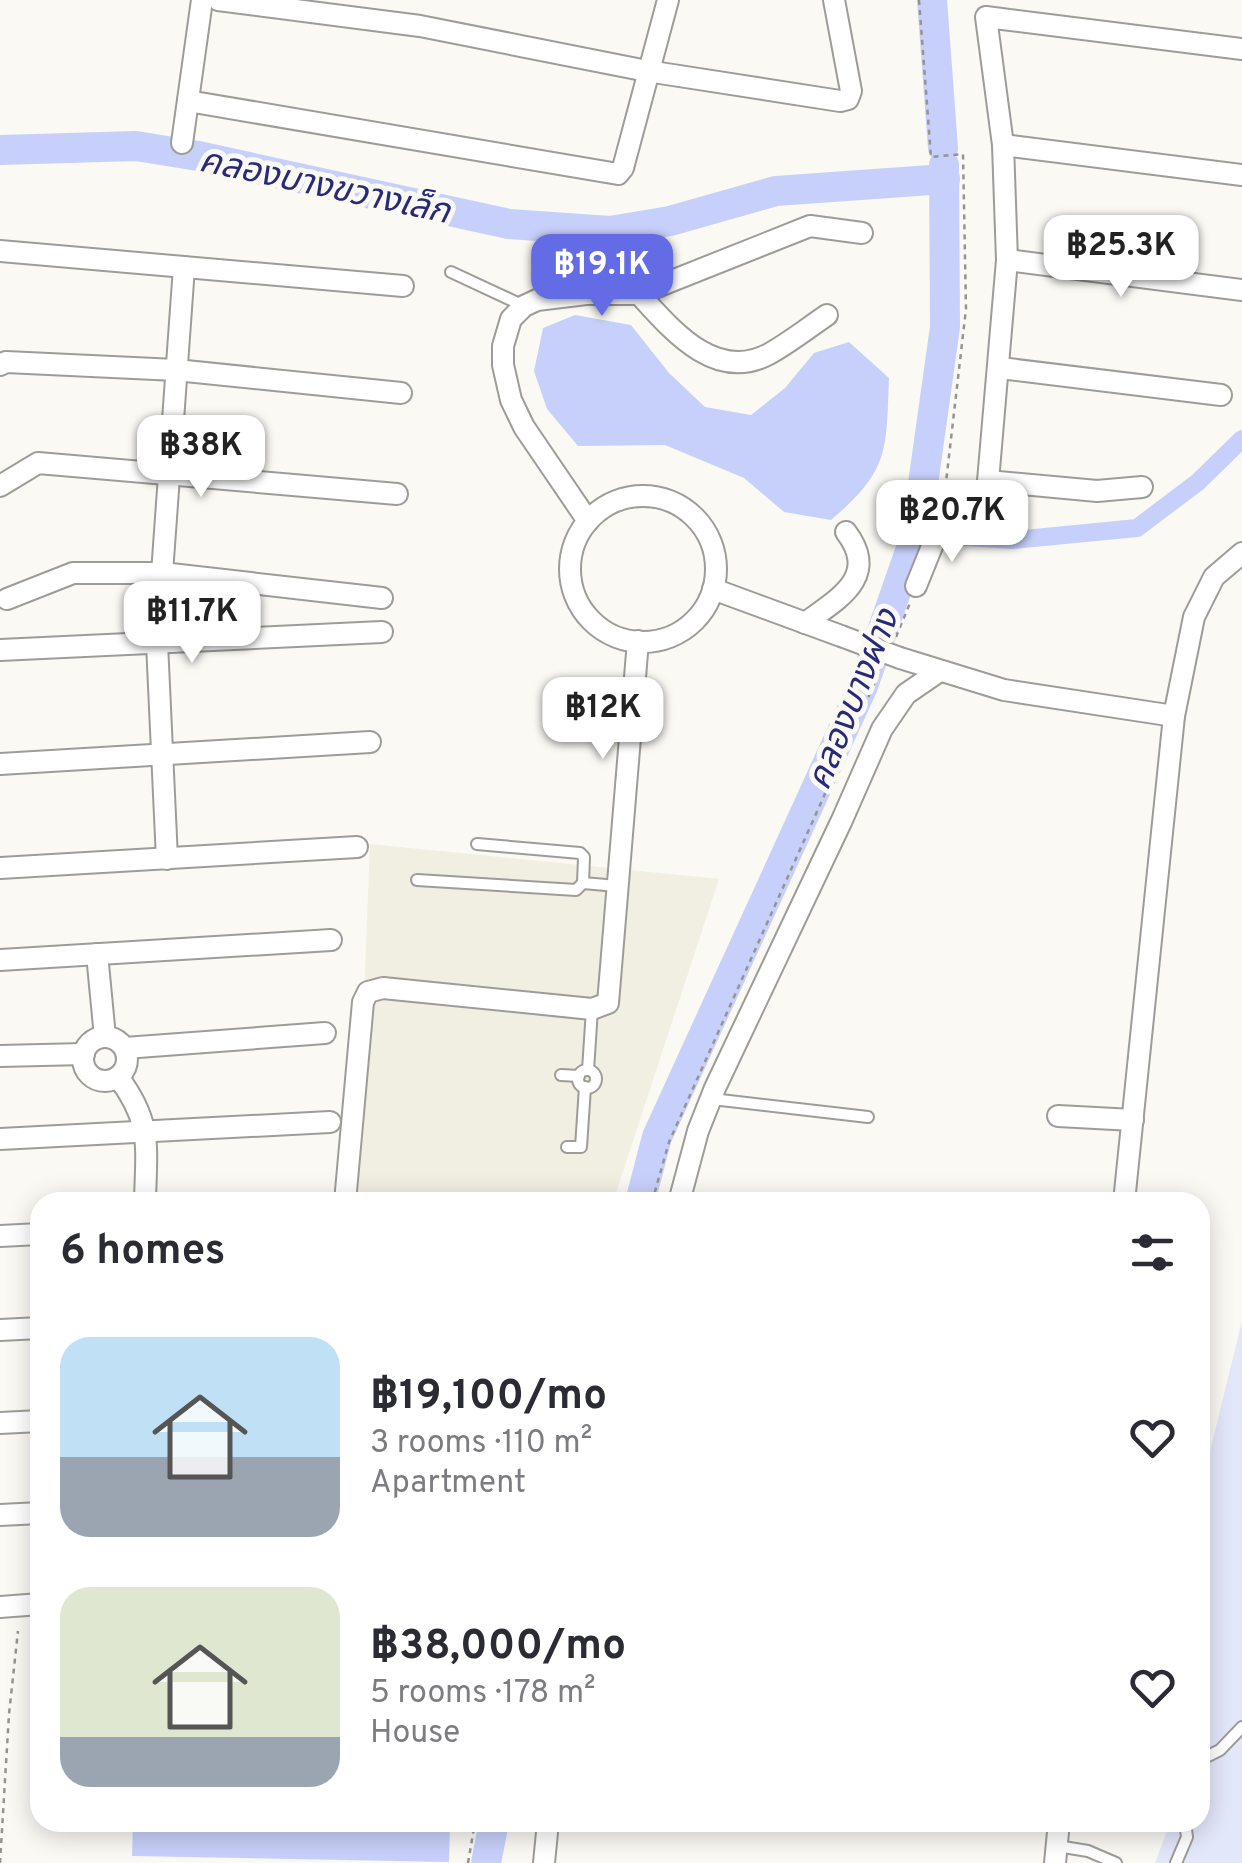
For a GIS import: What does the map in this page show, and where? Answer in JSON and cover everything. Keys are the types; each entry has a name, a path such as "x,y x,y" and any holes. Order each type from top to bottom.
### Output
{"street":[{"path":"182,143 202,0"},
{"path":"218,0 420,26 647,71 840,101 848,99 851,91 834,0"},
{"path":"188,102 610,176 622,168 668,0"},
{"path":"1142,488 1096,491 988,480 1007,260 1004,145 986,16 1242,50"},
{"path":"1004,145 1242,175"},
{"path":"588,520 524,427 511,400 504,346 511,319 537,300 586,294 639,294 810,226 862,233"},
{"path":"0,252 403,286"},
{"path":"1007,260 1242,290"},
{"path":"166,859 157,643 184,267"},
{"path":"639,294 684,342 718,359 738,362 767,355 827,315"},
{"path":"0,365 6,362 176,370 401,393"},
{"path":"1000,368 1222,395"},
{"path":"0,486 38,463 396,494"},
{"path":"647,496 668,500 688,511 703,526 713,546 714,589 702,611 685,628 662,639 638,641 615,636 596,624 580,606 572,586 570,562 576,540 588,520 605,506 625,498 647,496"},
{"path":"916,586 941,524"},
{"path":"805,623 854,583 860,557 846,532"},
{"path":"1125,1192 1174,716 1194,617 1214,577 1242,553"},
{"path":"7,600 73,573 162,573 382,598"},
{"path":"714,589 841,636 897,650 938,672 1004,690 1174,716"},
{"path":"0,650 382,632"},
{"path":"346,1192 362,1002 368,992 383,988 592,1009 608,1003 638,641"},
{"path":"682,1192 711,1099 882,729 906,694 938,672"},
{"path":"0,764 370,742"},
{"path":"0,868 357,847"},
{"path":"0,960 331,940"},
{"path":"96,954 105,1037"},
{"path":"125,1048 325,1032"},
{"path":"105,1037 125,1048 127,1061 118,1077 111,1080 96,1079 86,1068 84,1054 92,1042 105,1037"},
{"path":"0,1056 84,1054"},
{"path":"118,1077 137,1101 147,1132 145,1192"},
{"path":"1058,1116 1133,1120"},
{"path":"0,1139 330,1122"},
{"path":"0,1236 30,1234"},
{"path":"0,1330 30,1328"},
{"path":"0,1423 30,1422"},
{"path":"0,1515 30,1514"},
{"path":"0,1607 30,1605"},
{"path":"544,1863 547,1832"}],"lane":[{"path":"451,272 524,306"},
{"path":"417,880 553,891 576,890 583,883 584,857 580,853 478,844"},
{"path":"583,883 618,886"},
{"path":"566,1147 581,1146 592,1009"},
{"path":"561,1075 584,1078"},
{"path":"711,1099 868,1118"},
{"path":"1210,1755 1220,1750 1242,1726"},
{"path":"1176,1863 1187,1832"},
{"path":"1056,1854 1088,1851 1116,1863"}],"path":[{"path":"919,0 931,157 963,154 965,177 966,309 941,524"},
{"path":"897,650 916,586"},
{"path":"655,1192 684,1106 880,669"},
{"path":"0,1863 8,1714 18,1632"},
{"path":"468,1863 473,1832"}],"shaded area":[{"path":"370,844 719,879 616,1192 356,1192"},
{"path":"1242,1321 1242,1863 1155,1863 1167,1832 1210,1832 1210,1451"}],"water":[{"path":"575,315 631,325 669,373 705,407 751,415 785,388 814,353 849,342 889,378 881,458 865,487 831,520 784,512 744,478 665,445 578,446 547,409 534,371 543,328"},
{"path":"133,1832 450,1832 449,1862 132,1856"}],"waterway":[{"name":"คลองบางฝาง","path":"932,0 943,148"},
{"name":"คลองบางขวางเล็ก","path":"0,150 136,146 509,224 610,231 670,221 776,191 945,179"},
{"name":"คลองบางฝาง","path":"643,1192 657,1137 863,686 916,534 945,327 944,165"},
{"path":"916,534 1013,540 1137,528 1198,482 1242,439"},
{"name":"คลองบางฝาง","path":"486,1863 492,1832"}]}
